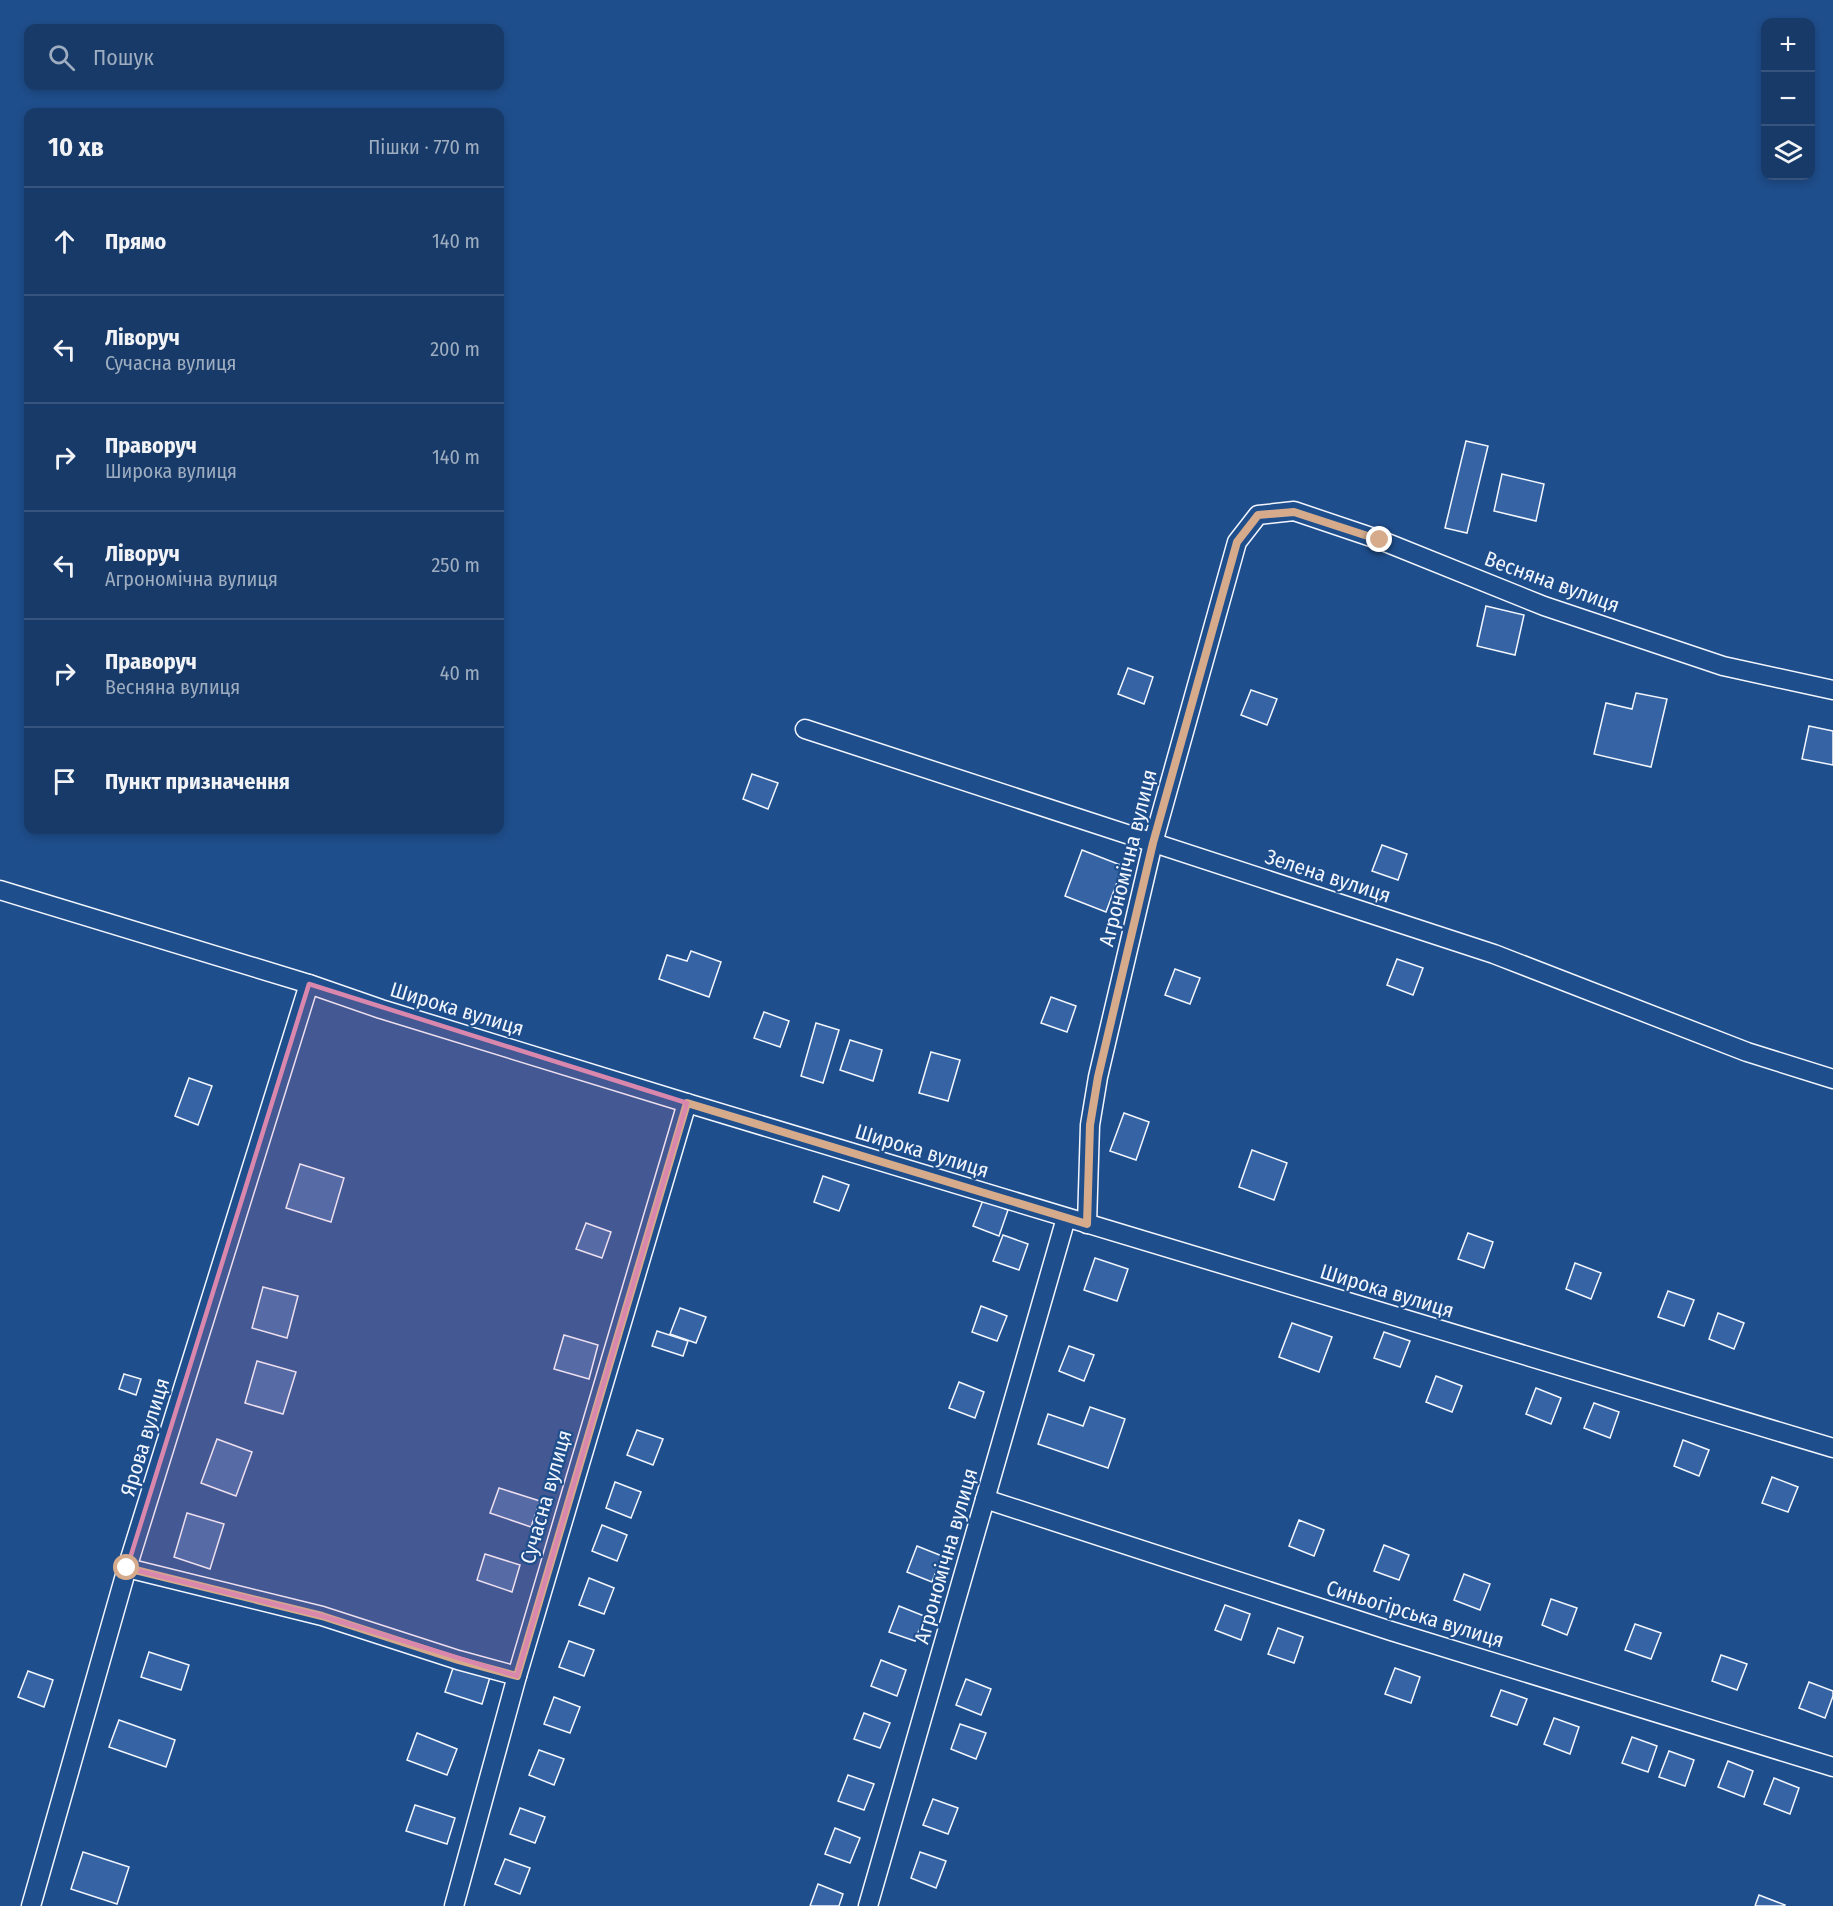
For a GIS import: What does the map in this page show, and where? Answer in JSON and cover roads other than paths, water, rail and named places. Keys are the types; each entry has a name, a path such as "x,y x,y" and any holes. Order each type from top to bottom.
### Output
{"street":[{"name":"Весняна вулиця","path":"1258,515 1294,512 1380,540 1544,606 1723,666 1833,690"},
{"name":"Агрономічна вулиця","path":"1087,1224 1090,1125 1098,1077 1153,843 1237,542 1258,515"},
{"name":"Зелена вулиця","path":"805,729 1494,954 1746,1052 1833,1078"},
{"name":"Широка вулиця","path":"0,891 309,984 687,1103 1833,1448"},
{"name":"Ярова вулиця","path":"31,1906 127,1568 309,984"},
{"name":"Сучасна вулиця","path":"454,1906 517,1676 687,1103"},
{"name":"Агрономічна вулиця","path":"868,1906 1066,1218"},
{"name":"Синьогірська вулиця","path":"985,1499 1391,1631 1833,1767"},
{"path":"127,1568 322,1616 458,1660 517,1676"}]}
